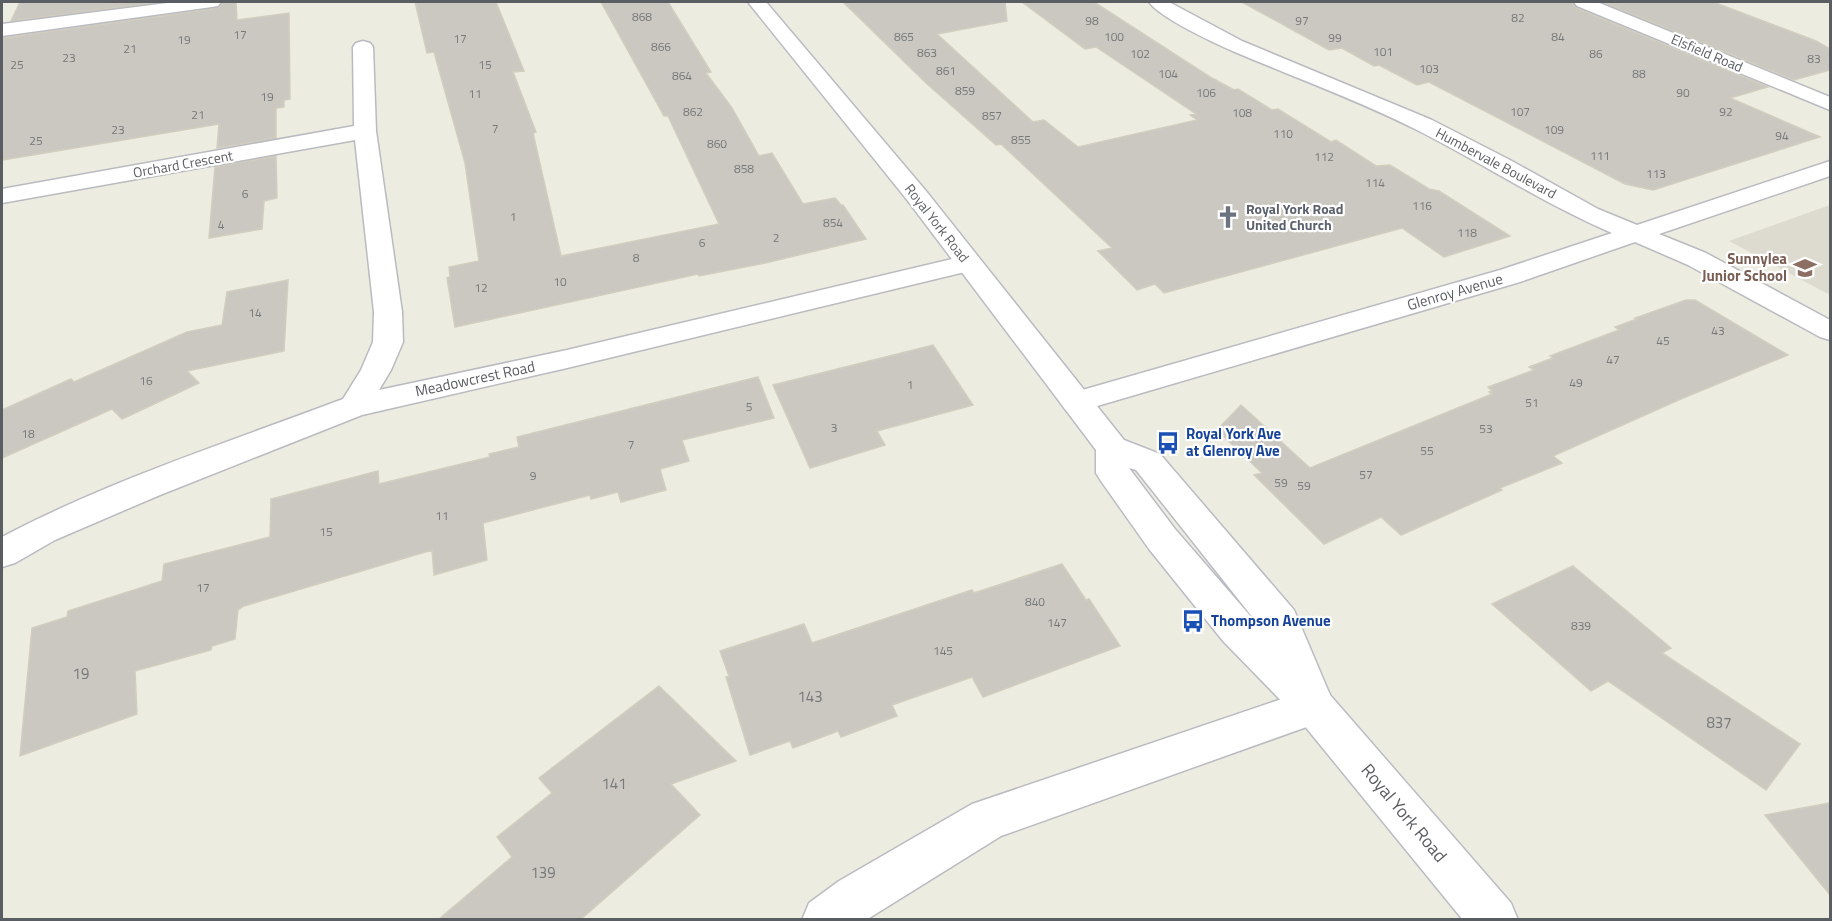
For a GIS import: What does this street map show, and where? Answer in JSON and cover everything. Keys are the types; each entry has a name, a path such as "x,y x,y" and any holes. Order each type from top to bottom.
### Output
{"street":[{"path":"2,30 212,2"},
{"name":"Royal York Road","path":"757,2 917,196 1112,448 1113,473 1162,539 1237,630 1314,706 1494,920"},
{"name":"Humbervale Boulevard","path":"1158,2 1177,15 1235,45 1424,125 1589,213 1697,259 1830,331"},
{"name":"Elsfield Road","path":"1583,2 1830,104"},
{"path":"354,406 376,370 388,342 388,312 365,131 363,47"},
{"name":"Orchard Crescent","path":"2,196 365,131"},
{"name":"Glenroy Avenue","path":"1076,402 1500,279 1830,168"},
{"name":"Meadowcrest Road","path":"2,554 43,531 148,486 354,406 567,359 969,263"},
{"path":"826,920 876,886 988,819 1314,706"}],"shaded area":[{"name":"Sunnylea Junior School","path":"1830,205 1830,295 1729,241"}],"building":[{"path":"20,2 161,2 11,21"},
{"path":"223,2 236,2 237,20 289,13 290,99 284,100 284,107 276,108 276,138 217,148 219,124 2,160 3,38 212,9 220,7"},
{"path":"415,2 496,2 524,71 513,72 536,132 533,133 561,256 719,224 668,116 664,116 601,2 668,2 711,72 706,73 732,108 759,156 772,153 803,204 835,198 843,205 866,239 765,263 699,276 698,274 455,327 447,278 450,277 449,267 479,261 465,163 434,52 427,53"},
{"path":"843,2 1005,2 1007,21 937,34 1033,122 1044,120 1078,147 1197,120 1190,115 1196,114 1096,47 1085,49 1022,2 1094,2 1210,77 1234,90 1238,89 1272,110 1278,109 1331,142 1336,140 1376,166 1390,165 1429,189 1439,191 1510,236 1444,257 1402,228 1164,293 1155,284 1137,290 1098,251 1112,248 1001,144 996,145 926,83"},
{"path":"1242,2 1572,2 1576,8 1768,87 1730,98 1820,137 1653,190 1625,184 1429,82 1417,85 1379,65 1374,66 1342,48 1329,50"},
{"path":"1602,2 1713,2 1816,41 1830,49 1830,70 1794,80"},
{"path":"276,156 277,198 264,201 262,229 209,238 215,167"},
{"path":"288,280 284,351 187,371 199,383 122,419 112,409 2,458 2,410 71,379 74,382 187,332 222,325 227,292"},
{"path":"1686,300 1695,300 1788,355 1683,398 1553,456 1562,463 1500,488 1502,490 1401,535 1381,517 1324,544 1254,475 1262,473 1217,430 1241,405 1310,468 1492,394 1488,387 1534,370 1529,367 1553,358 1550,356 1619,330 1615,327 1637,319 1635,318"},
{"path":"933,345 973,405 877,431 885,445 810,468 773,385"},
{"path":"758,377 774,418 682,440 689,461 660,469 666,490 621,502 618,492 591,499 590,495 483,523 487,560 434,575 432,550 244,606 238,610 235,639 212,646 211,650 135,671 137,714 20,756 32,628 67,617 68,611 162,581 164,564 270,537 271,499 378,471 379,484 490,457 489,454 519,447 517,437"},
{"path":"1062,564 1086,600 1089,599 1120,646 983,697 972,677 892,705 897,716 841,737 838,731 793,748 790,741 750,755 720,651 804,624 812,643 972,590 974,593"},
{"path":"1573,566 1671,648 1662,653 1800,744 1766,790 1608,681 1591,691 1492,604"},
{"path":"659,686 736,761 671,784 700,815 580,920 438,920 512,857 497,837 552,793 539,778"},
{"path":"1830,803 1830,895 1765,815"}],"place":[{"name":"Royal York Road United Church","path":"1228,217"},
{"name":"Sunnylea Junior School","path":"1805,268"},
{"name":"Royal York Ave at Glenroy Ave","path":"1168,443"},
{"name":"Thompson Avenue","path":"1193,621"}]}
